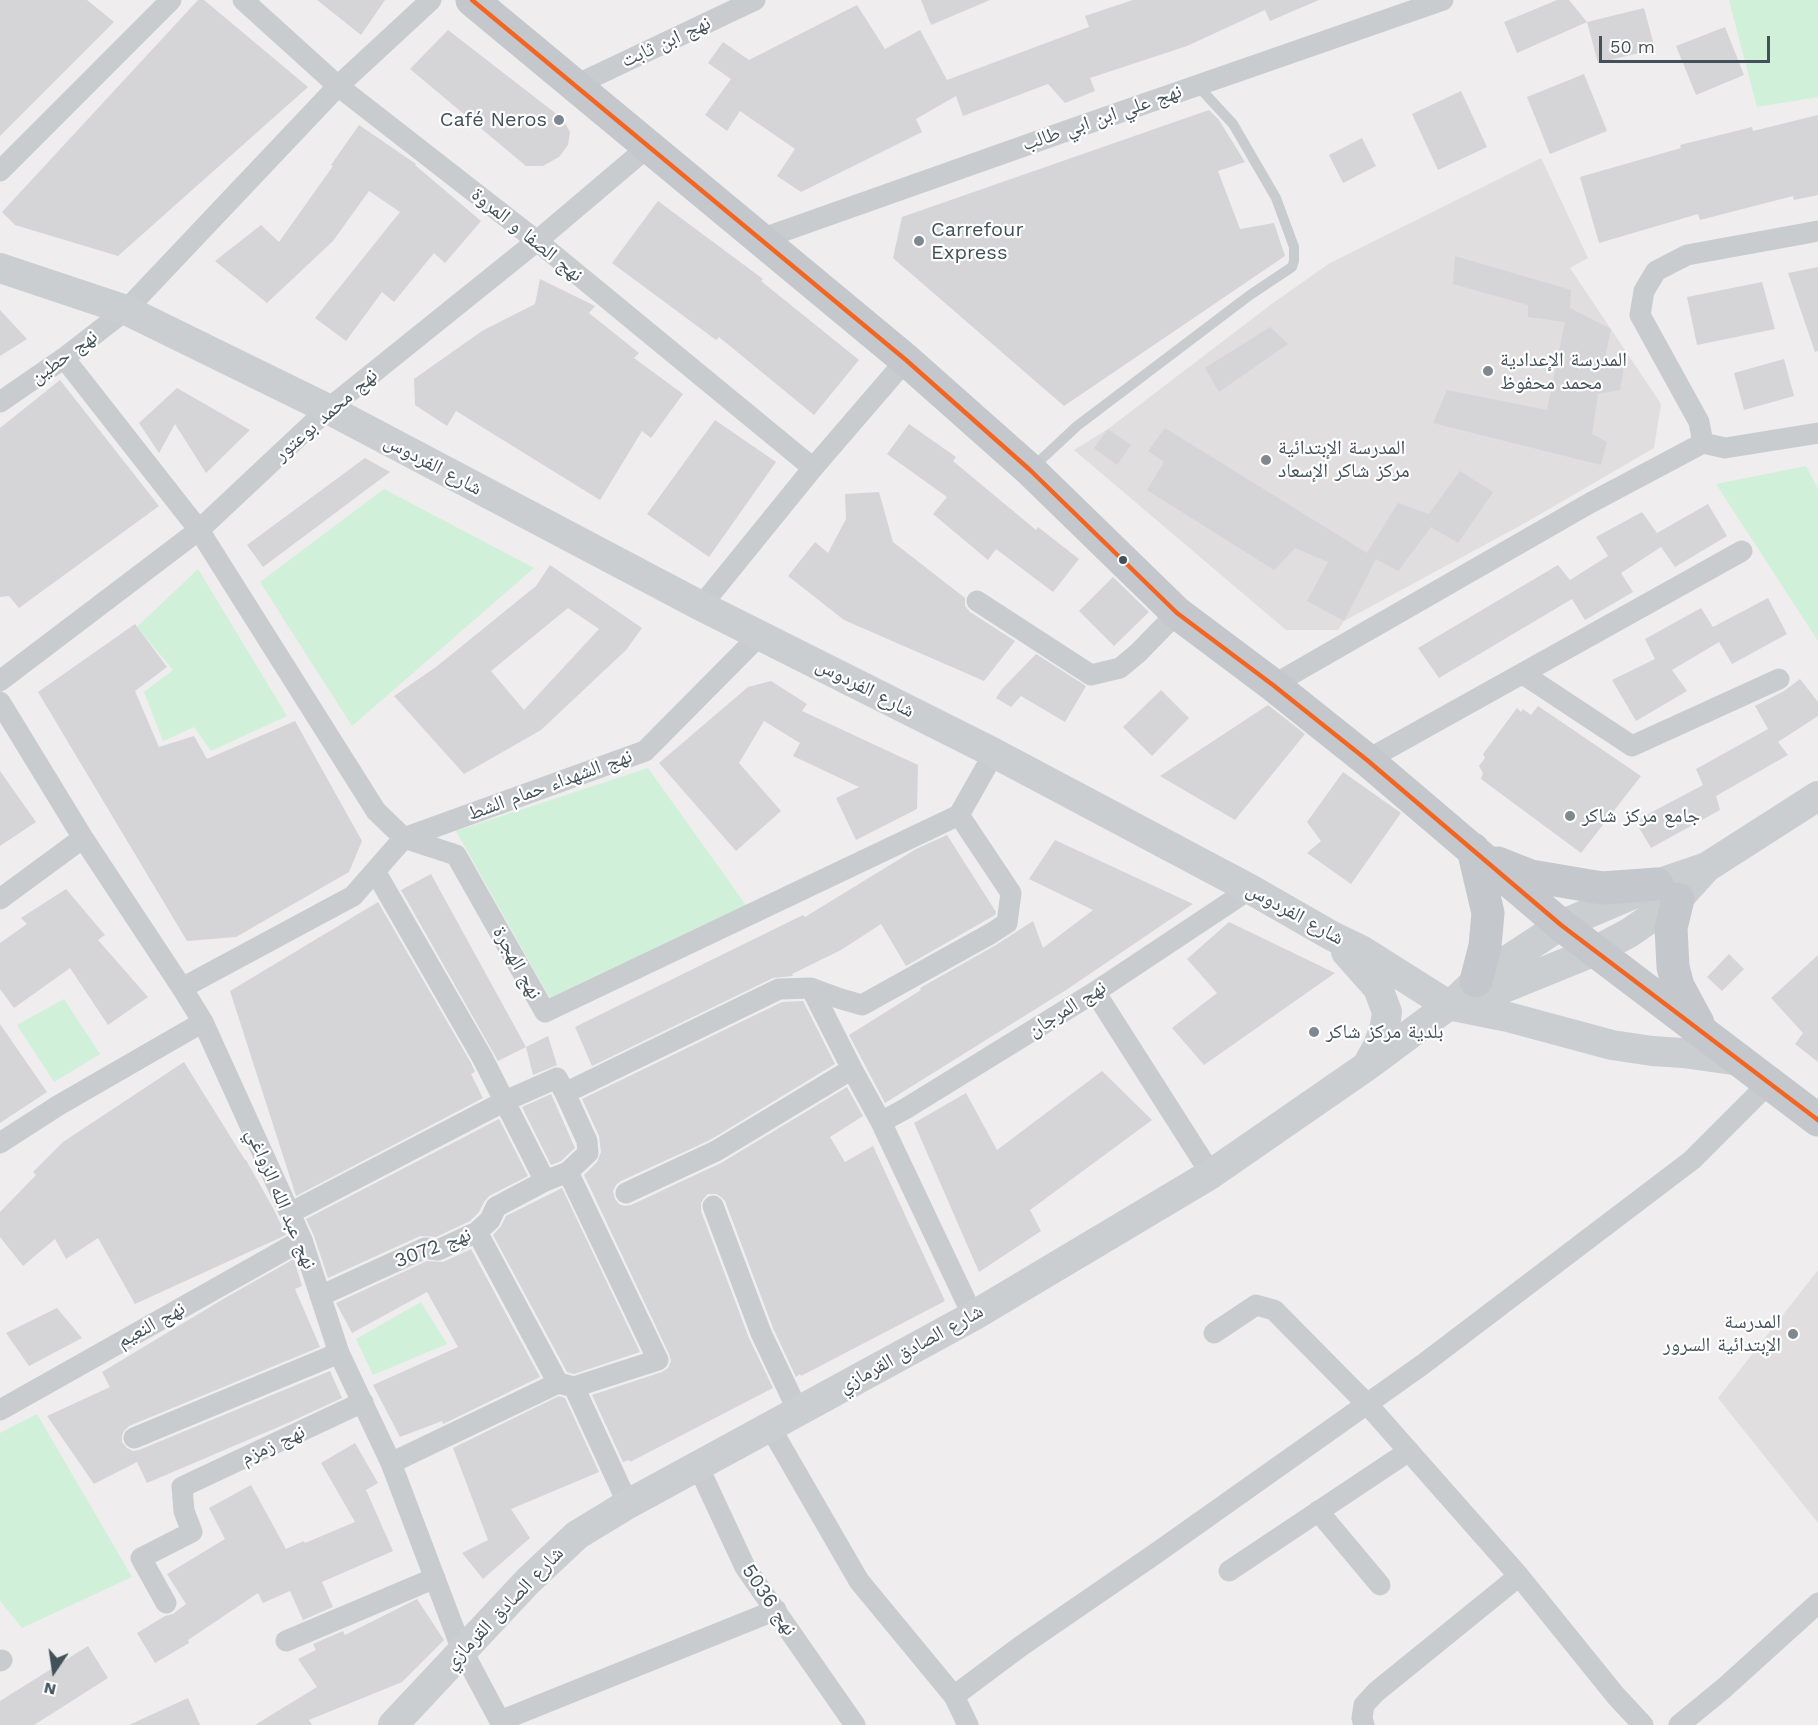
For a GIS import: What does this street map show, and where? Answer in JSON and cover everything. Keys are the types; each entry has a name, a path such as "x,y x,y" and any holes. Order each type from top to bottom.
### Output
{"main road":[{"path":"472,0 906,360 1030,470 1177,613 1367,760 1561,926 1818,1120"},
{"name":"شارع الفردوس","path":"0,268 126,310 328,409 701,606 994,753 1332,936 1508,1017 1612,1045 1740,1061"},
{"path":"1476,853 1531,876 1602,888 1668,891 1818,796"},
{"path":"1460,995 1485,946 1488,913 1476,853"},
{"path":"1668,891 1673,967 1678,986 1703,1032"},
{"name":"شارع الصادق القرمازي","path":"393,1725 528,1581 577,1535 628,1504 973,1316 1211,1174 1367,1066 1460,995 1561,926 1668,891"},
{"name":"شارع الصادق القرمازي","path":"1460,995 1494,992 1595,951 1629,933 1668,891"},
{"path":"1332,936 1378,988 1386,1012 1385,1026 1378,1046 1367,1066"}],"street":[{"path":"0,171 171,0"},
{"name":"نهج الصفا و المروة","path":"243,0 338,86 537,241 813,468"},
{"name":"نهج حطين","path":"0,402 64,358 126,310 338,86 431,0"},
{"name":"نهج ابن ثابت","path":"576,85 755,0"},
{"name":"نهج علي ابن ابي طالب","path":"761,239 1440,0"},
{"name":"نهج محمد بوعتور","path":"0,681 199,530 328,409 537,241 649,146"},
{"path":"1703,443 1700,422 1640,315 1644,291 1656,271 1687,255 1818,231"},
{"name":"نهج الهجرة","path":"64,358 199,530 376,811 404,838 456,855 545,1012 959,815"},
{"path":"701,606 813,468 906,360"},
{"path":"1273,685 1590,503 1703,443 1725,448 1818,433"},
{"path":"1367,760 1742,550"},
{"path":"977,601 1091,675 1120,668 1177,613"},
{"name":"نهج الشهداء حمام الشط","path":"404,838 645,751 760,636"},
{"path":"1523,674 1632,746 1779,679"},
{"name":"نهج عبد الله الزواغي","path":"0,702 83,838 202,1022 302,1240 339,1353 391,1462 462,1650 501,1723"},
{"path":"565,1093 779,989 811,987 862,1005 1007,923 1011,893 959,815 994,753"},
{"path":"0,899 83,838"},
{"path":"182,988 353,896 404,838"},
{"path":"375,871 482,1057 545,1181"},
{"name":"نهج المرجان","path":"881,1122 1095,992 1250,890"},
{"path":"811,987 881,1122 973,1316"},
{"path":"1095,992 1211,1174"},
{"path":"0,1143 59,1105 202,1022"},
{"path":"626,1193 716,1151 852,1069"},
{"path":"290,1213 505,1101 557,1078 587,1141 588,1154 568,1172 658,1360 566,1385 391,1462"},
{"path":"954,1696 1021,1646 1368,1404 1692,1160 1769,1083"},
{"name":"نهج 3072","path":"320,1296 425,1248 438,1250 477,1232 490,1220 496,1207 545,1181 568,1172"},
{"path":"713,1206 761,1333 798,1411"},
{"path":"477,1232 566,1385 628,1504"},
{"name":"نهج النعيم","path":"0,1410 302,1240"},
{"path":"1214,1333 1256,1305 1274,1310 1368,1404 1409,1450 1519,1576 1616,1696 1643,1725"},
{"path":"134,1438 339,1353"},
{"name":"نهج زمزم","path":"166,1603 141,1558 192,1532 184,1511 182,1487 363,1402"},
{"path":"770,1427 859,1581 954,1696 968,1725"},
{"path":"1229,1571 1409,1450"},
{"name":"نهج 5036","path":"698,1466 745,1567 855,1725"},
{"path":"1318,1511 1380,1585"},
{"path":"1364,1725 1362,1718 1364,1705 1376,1692 1519,1576"},
{"path":"286,1641 435,1578"},
{"path":"1679,1725 1724,1689 1818,1603"},
{"path":"501,1723 776,1610"}],"lane":[{"path":"1030,470 1077,426 1250,295 1292,267 1294,247 1276,198 1233,124 1197,85"}],"shaded area":[{"path":"1541,158 1588,258 1570,268 1661,404 1654,448 1525,523 1344,621 1338,630 1286,630 1074,450 1108,429 1273,303 1330,263"},
{"name":"المدرسة الإبتدائية السرور","path":"1818,1270 1818,1523 1718,1398"}],"green space":[{"path":"1729,0 1818,0 1818,97 1757,107"},
{"path":"1806,466 1818,489 1818,641 1716,484"},
{"path":"384,489 534,568 352,726 260,582"},
{"path":"198,569 287,716 211,751 194,727 163,741 144,692 173,670 137,627"},
{"path":"648,768 746,905 550,998 456,831"},
{"path":"64,999 100,1054 54,1082 17,1025"},
{"path":"421,1302 447,1344 373,1375 356,1339"},
{"path":"37,1414 132,1577 22,1628 0,1601 0,1433"}],"building":[{"path":"0,0 87,0 114,22 0,136"},
{"path":"198,0 204,0 308,87 118,256 15,225 2,212"},
{"path":"317,0 385,0 361,35"},
{"path":"921,0 990,0 931,25"},
{"path":"1133,0 1319,0 1270,21 1265,10 1187,46 1090,78 1095,91 1065,103 1048,84 963,116 956,96 916,119 922,132 801,192 777,176 795,149 740,111 727,131 705,115 731,79 708,63 723,42 749,60 857,5 885,49 920,30 947,80 1089,27 1085,16"},
{"path":"1557,0 1569,0 1587,22 1517,53 1504,22"},
{"path":"1644,8 1655,49 1598,63 1587,22"},
{"path":"1725,27 1744,75 1696,95 1676,46"},
{"path":"448,30 563,119 570,132 568,145 559,157 543,166 526,166 410,69"},
{"path":"1584,74 1607,131 1550,154 1527,97"},
{"path":"1461,91 1487,147 1438,170 1412,114"},
{"path":"1209,110 1219,120 1245,162 1218,171 1240,229 1274,223 1285,256 1064,406 893,258 902,217"},
{"path":"1818,115 1818,195 1794,200 1793,196 1700,220 1698,214 1599,243 1580,177 1681,148 1680,145 1752,127 1753,131"},
{"path":"359,125 416,164 481,221 445,263 434,253 394,302 382,292 346,341 315,318 400,212 369,191 333,241 267,303 215,261 261,225 279,242"},
{"path":"1362,138 1376,166 1343,183 1329,155"},
{"path":"658,201 763,279 761,281 859,360 814,415 719,337 716,340 612,263"},
{"path":"1455,256 1571,290 1570,308 1611,329 1605,358 1624,366 1620,390 1598,394 1592,434 1607,442 1601,465 1433,423 1447,390 1547,410 1565,322 1528,317 1528,305 1453,284"},
{"path":"1818,267 1818,351 1815,352 1788,273"},
{"path":"540,279 595,306 589,313 639,353 634,358 683,394 651,438 642,431 600,500 456,411 447,426 415,405 414,379 482,331 535,304"},
{"path":"1762,282 1775,329 1697,345 1687,297"},
{"path":"0,310 27,339 0,356"},
{"path":"1270,327 1288,344 1219,392 1205,368"},
{"path":"1784,359 1794,396 1744,410 1734,373"},
{"path":"60,380 159,506 19,608 9,596 0,597 0,428"},
{"path":"177,388 250,430 206,473 175,424 159,453 139,423"},
{"path":"715,420 776,462 709,557 647,514"},
{"path":"909,424 956,457 953,461 1036,530 1038,527 1079,559 1053,592 996,549 988,560 933,514 947,497 887,454"},
{"path":"1165,428 1367,553 1398,503 1429,514 1460,471 1493,492 1458,543 1431,527 1398,571 1376,559 1344,621 1307,601 1328,562 1295,548 1274,570 1147,490 1164,462 1148,451"},
{"path":"1108,429 1131,445 1117,465 1094,448"},
{"path":"365,458 390,472 263,567 247,545"},
{"path":"879,492 893,542 965,598 965,606 970,612 1015,641 984,681 844,620 788,576 815,542 828,553 846,519 845,494"},
{"path":"1708,504 1727,536 1675,567 1661,547 1621,573 1633,592 1585,620 1572,599 1439,678 1418,648 1558,565 1570,580 1608,556 1596,537 1642,512 1657,533"},
{"path":"550,565 642,628 626,650 541,730 464,774 394,696 436,667 536,586","holes":["568,608 599,629 524,710 491,671"]},
{"path":"1113,577 1149,612 1114,646 1079,611"},
{"path":"1768,598 1787,634 1732,664 1719,642 1672,670 1687,691 1636,721 1612,680 1655,659 1645,639 1701,608 1713,627"},
{"path":"135,624 167,667 135,691 159,747 194,736 207,759 295,721 362,841 349,872 236,937 187,941 38,692"},
{"path":"1036,654 1086,686 1065,722 1021,696 1011,707 996,698"},
{"path":"1800,679 1818,702 1818,716 1778,742 1788,755 1716,796 1720,810 1651,848 1635,821 1703,785 1696,769 1768,729 1755,706 1784,691"},
{"path":"771,681 807,704 802,711 918,765 917,809 856,840 836,798 859,787 793,756 800,743 764,721 739,763 781,811 736,851 659,763 748,687"},
{"path":"1161,690 1189,718 1152,756 1123,727"},
{"path":"1268,705 1305,734 1235,820 1160,776"},
{"name":"جامع مركز شاكر","path":"1538,706 1641,776 1581,853 1481,779 1483,773 1479,766 1485,758 1483,754 1517,708 1531,715"},
{"path":"0,771 36,822 0,846"},
{"path":"1343,772 1401,813 1351,884 1307,853 1321,841 1307,822"},
{"path":"947,835 996,912 995,915 906,966 881,924 841,950 792,974 793,976 773,978 592,1066 575,1027 803,915 805,917 916,849"},
{"path":"1055,840 1193,904 1066,990 885,1103 849,1035 921,990 920,988 1033,921 1043,948 1093,910 1029,879"},
{"path":"431,874 526,1047 498,1061 401,890"},
{"path":"66,889 105,935 98,940 148,997 108,1025 70,968 14,1008 0,989 0,943 27,924 21,918"},
{"path":"378,902 471,1063 475,1072 471,1074 483,1098 296,1196 230,991"},
{"path":"1229,922 1335,973 1204,1065 1172,1028 1217,993 1187,959"},
{"path":"1729,954 1744,969 1722,991 1707,977"},
{"path":"1818,955 1818,1062 1795,1044 1803,1033 1771,998"},
{"path":"803,1001 835,1064 710,1140 621,1181 613,1191 615,1199 624,1206 631,1205 721,1163 847,1087 863,1116 830,1137 845,1162 873,1146 945,1301 796,1377 773,1328 725,1201 716,1194 708,1194 701,1203 701,1211 749,1338 773,1388 630,1462 629,1460 623,1462 592,1395 662,1372 668,1368 671,1361 584,1175 597,1162 601,1152 599,1136 582,1099 782,1002"},
{"path":"0,1024 47,1092 0,1123"},
{"path":"548,1036 557,1065 533,1075 526,1047"},
{"path":"184,1062 246,1160 286,1235 135,1304 98,1238 66,1259 55,1239 23,1266 0,1237 0,1212 36,1175 33,1172 63,1142"},
{"path":"1102,1071 1152,1120 1030,1210 1041,1231 979,1272 914,1123 966,1093 997,1150"},
{"path":"551,1094 575,1148 561,1161 551,1165 522,1107"},
{"path":"499,1119 528,1176 489,1196 470,1221 436,1237 420,1236 328,1278 306,1219"},
{"path":"562,1188 640,1352 574,1374 567,1372 493,1235 506,1216"},
{"path":"471,1249 540,1377 443,1424 442,1421 400,1437 373,1385 458,1347 427,1292 352,1333 336,1303 427,1261 443,1262"},
{"path":"294,1259 302,1286 295,1289 320,1347 129,1426 124,1431 122,1442 133,1451 139,1450 330,1371 342,1398 147,1483 137,1462 94,1484 47,1416 110,1387 102,1372"},
{"path":"57,1308 82,1338 29,1366 6,1333"},
{"path":"559,1396 565,1398 599,1472 511,1509 530,1538 483,1579 462,1553 488,1540 453,1448"},
{"path":"355,1443 378,1483 366,1490 393,1551 322,1582 333,1607 303,1620 290,1591 263,1603 258,1593 188,1640 189,1643 155,1663 137,1633 165,1616 173,1614 186,1604 167,1574 225,1539 209,1508 251,1485 286,1549 355,1522 321,1463"},
{"path":"417,1599 444,1640 402,1682 309,1720 312,1725 255,1725 317,1687 298,1659 316,1650 313,1644 343,1631 345,1635"},
{"path":"88,1646 108,1678 34,1725 0,1725 0,1701"},
{"path":"188,1698 200,1725 129,1725"}],"transit line":[{"path":"472,0 906,360 1030,470 1177,613 1367,760 1561,925 1818,1120"}],"place":[{"name":"Café Neros","path":"559,120"},
{"name":"Carrefour Express","path":"919,241"},
{"name":"المدرسة الإعدادية محمد محفوظ","path":"1488,371"},
{"name":"المدرسة الإبتدائية مركز شاكر الإسعاد","path":"1266,460"},
{"name":"جامع مركز شاكر","path":"1570,816"},
{"name":"بلدية مركز شاكر","path":"1314,1032"},
{"name":"المدرسة الإبتدائية السرور","path":"1793,1334"}]}
